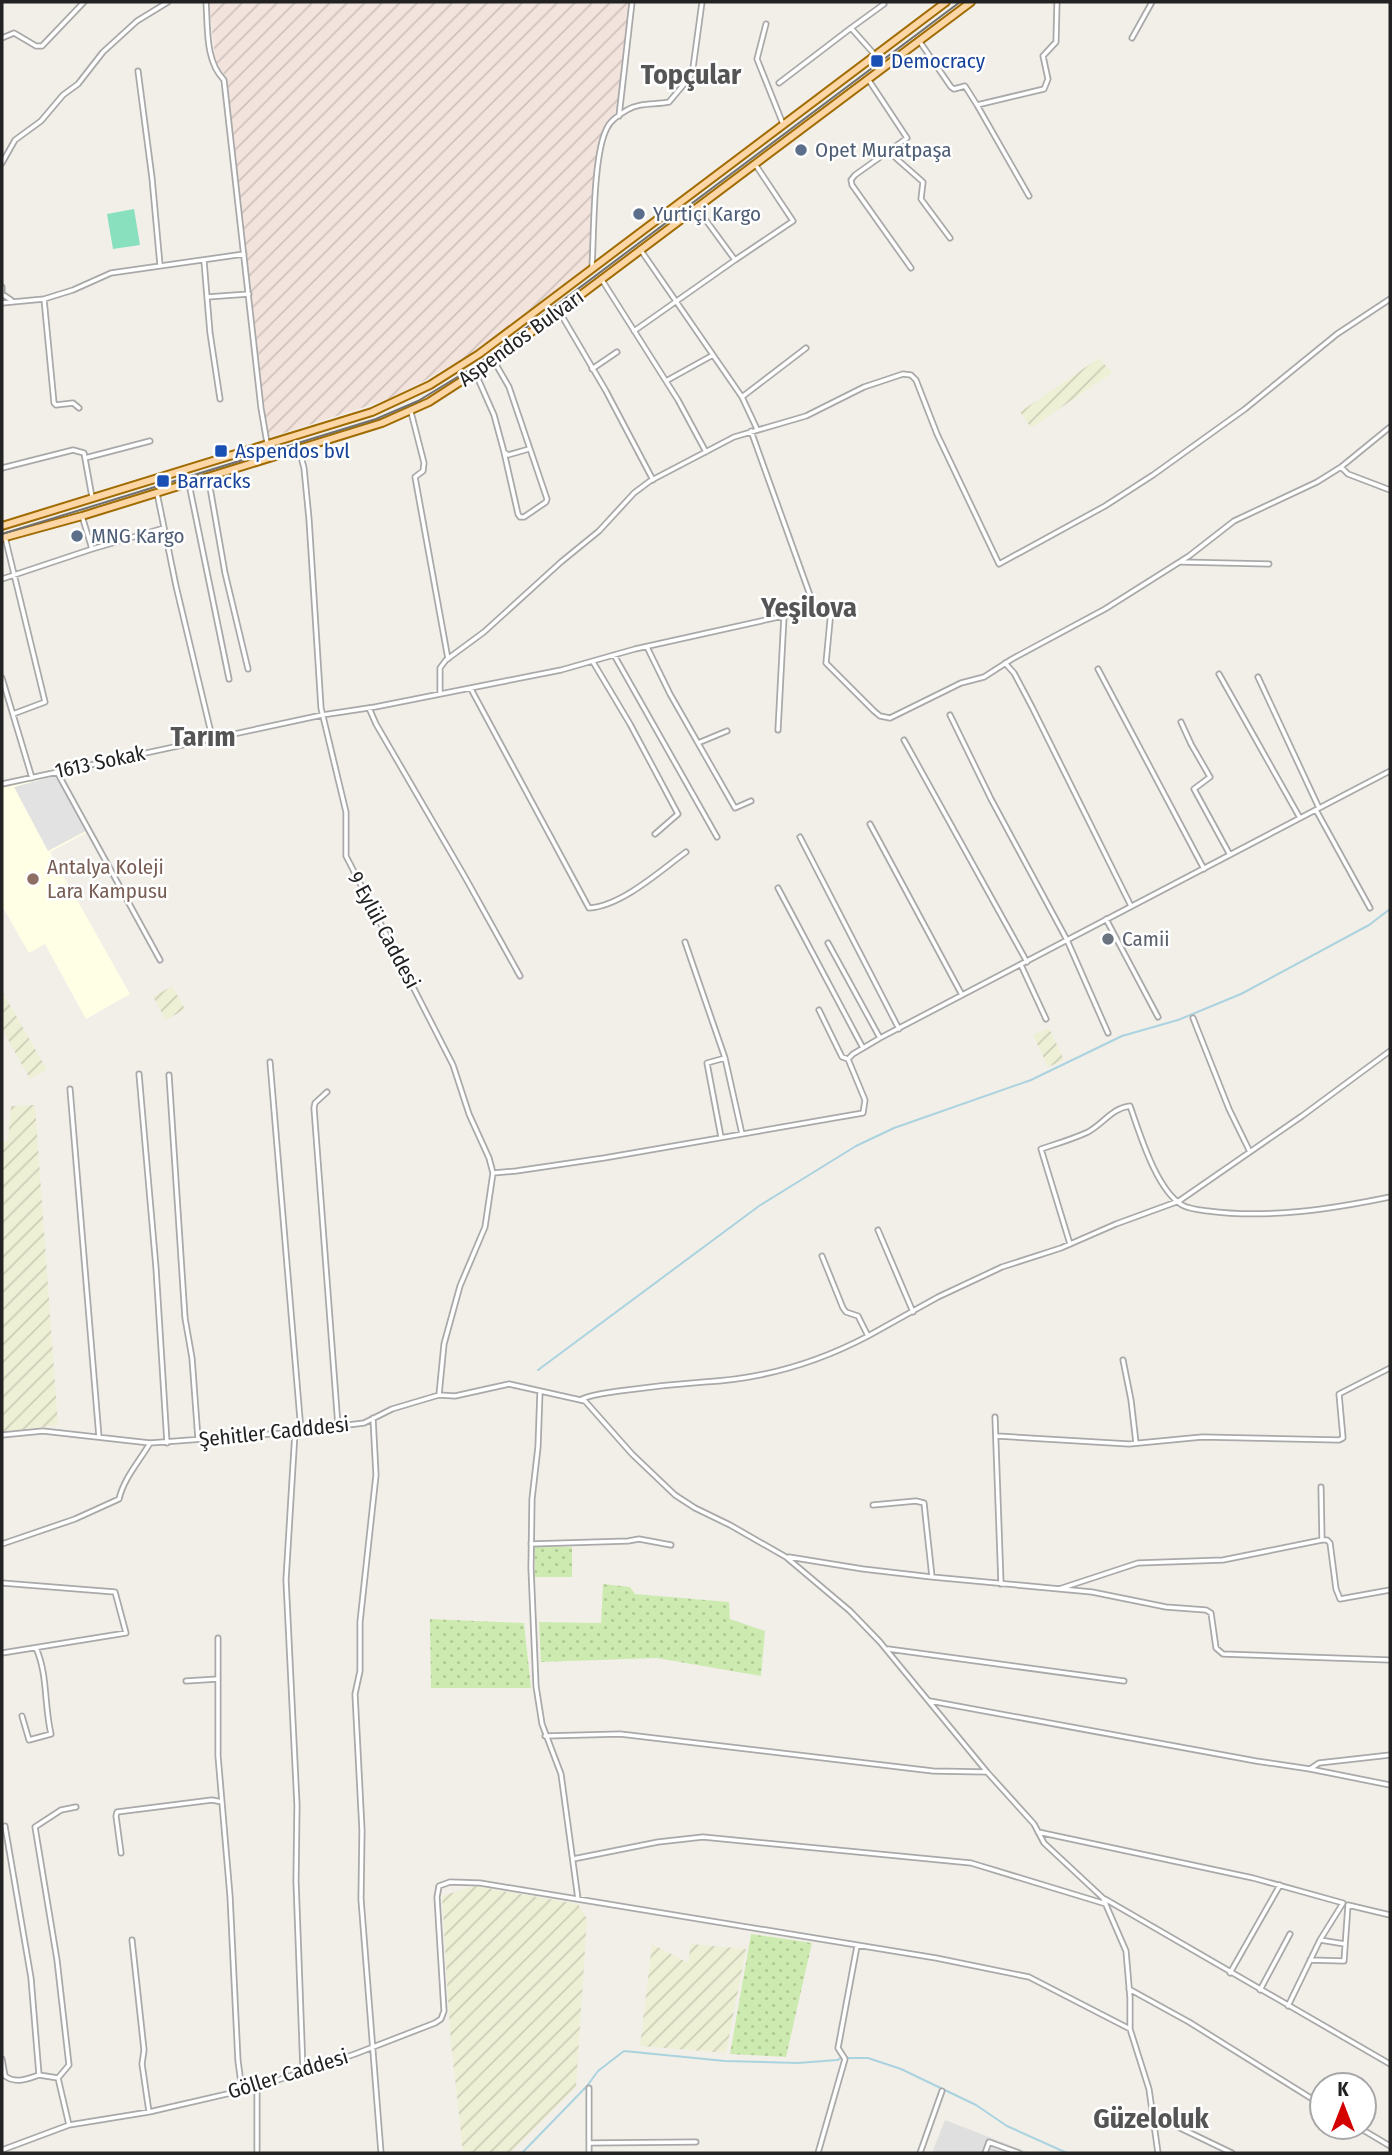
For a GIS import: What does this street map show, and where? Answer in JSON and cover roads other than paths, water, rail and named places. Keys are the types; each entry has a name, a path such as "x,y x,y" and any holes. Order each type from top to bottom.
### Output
{"main road":[{"name":"Aspendos Bulvarı","path":"2,526 372,412 430,385 480,354 946,2"},
{"name":"Aspendos Bulvarı","path":"3,538 382,423 411,411 494,360 971,2"}],"street":[{"path":"2,38 14,33 36,46 42,46 84,2"},
{"path":"2,163 15,140 41,121 64,95 78,84 103,52 136,20 168,2"},
{"path":"206,2 214,71 224,80 267,443"},
{"path":"619,116 632,2"},
{"path":"592,267 600,153 605,131 609,124 627,110 649,102 668,102 690,77 702,2"},
{"path":"779,83 885,2"},
{"path":"977,105 1044,89 1048,79 1043,55 1056,42 1058,33 1056,2"},
{"path":"1132,38 1152,2"},
{"path":"766,24 757,59 783,124"},
{"path":"851,28 875,55"},
{"path":"919,41 951,87 954,89 965,86 1029,196"},
{"path":"138,71 160,265"},
{"path":"868,79 907,138 855,175 851,180 852,185 911,268"},
{"path":"889,152 923,183 921,199 950,238"},
{"path":"634,331 676,299 793,221 755,163"},
{"path":"696,207 735,260"},
{"path":"640,249 742,397 757,429"},
{"path":"2,303 44,299 73,290 111,273 244,254"},
{"path":"204,261 220,398"},
{"path":"601,278 666,381 706,452"},
{"path":"2,287 2,294 13,302"},
{"path":"207,297 248,294"},
{"path":"44,299 54,403 73,403 79,408"},
{"path":"440,694 440,668 448,659 484,632 599,531 634,493 653,480 751,431 806,416 864,387 903,374 911,374 920,387 937,434 999,564 1105,506 1153,475 1245,409 1337,334 1390,299"},
{"path":"559,311 653,480"},
{"path":"742,397 806,348"},
{"path":"592,369 617,352"},
{"path":"666,381 714,355"},
{"path":"475,372 494,415 517,499 518,514 524,517 547,499 509,387 494,360"},
{"path":"411,411 424,463 423,471 415,477 448,659"},
{"path":"751,431 815,609 831,610 826,663 874,711 886,718 937,697 961,683 984,677 1105,609 1180,562 1234,521 1317,482 1341,467 1390,426"},
{"path":"85,458 150,441"},
{"name":"9 Eylül Caddesi","path":"298,447 304,468 309,519 322,715 346,812 346,856 453,1065 469,1114 493,1172 485,1227 460,1286 447,1331 439,1395"},
{"path":"504,452 513,455 529,449"},
{"path":"2,468 73,450 84,453 92,497"},
{"path":"1341,467 1349,474 1390,490"},
{"path":"207,475 225,573 248,669"},
{"path":"188,482 229,679"},
{"path":"157,493 212,737"},
{"path":"82,516 92,550"},
{"path":"2,579 164,528"},
{"path":"3,538 45,702 13,714"},
{"path":"1180,562 1269,564"},
{"name":"1613 Sokak","path":"2,784 212,737 471,689 815,609"},
{"path":"778,730 784,616"},
{"path":"647,647 735,808 751,801"},
{"path":"614,655 717,837"},
{"path":"593,662 678,814 655,834"},
{"path":"1005,663 1014,673 1032,707 1131,906"},
{"path":"1098,669 1204,869"},
{"path":"1219,674 1300,818"},
{"path":"1258,677 1318,809 1370,908"},
{"path":"2,678 32,778"},
{"path":"471,689 589,908 604,904 643,885 686,852"},
{"path":"369,708 520,976"},
{"path":"950,715 1067,940 1108,1033"},
{"path":"1181,722 1210,777 1194,789 1230,855"},
{"path":"698,743 727,731"},
{"path":"904,740 1027,962"},
{"path":"848,1059 880,1038 1390,771"},
{"path":"57,772 160,960"},
{"path":"870,824 962,995"},
{"path":"800,837 899,1028"},
{"path":"778,888 863,1048"},
{"path":"1106,919 1158,1017"},
{"path":"685,942 725,1058 742,1134"},
{"path":"828,943 880,1038"},
{"path":"1021,965 1046,1019"},
{"path":"819,1010 842,1057 848,1059"},
{"path":"1193,1018 1229,1109 1250,1152"},
{"path":"1390,1051 1179,1201 1070,1244 1002,1267 842,1350 777,1372 647,1387 588,1396 581,1400 595,1410 632,1454 675,1495 786,1557 850,1611 886,1649 987,1772 1034,1824 1044,1843 1103,1898 1390,2064"},
{"path":"721,1137 707,1063 725,1058"},
{"path":"493,1172 604,1158 863,1113 864,1100 848,1059"},
{"path":"270,1062 301,1431"},
{"path":"139,1074 156,1268 167,1443"},
{"path":"169,1075 185,1318 192,1358 198,1439"},
{"path":"70,1089 99,1437"},
{"path":"327,1092 315,1103 314,1108 338,1426"},
{"path":"1070,1244 1041,1149 1089,1131 1116,1109 1123,1107 1130,1106 1164,1186 1183,1205 1200,1210 1262,1215 1390,1197"},
{"path":"878,1230 913,1311"},
{"path":"822,1256 843,1308 846,1312 858,1316 868,1336"},
{"path":"1123,1360 1132,1400 1136,1443"},
{"path":"997,1436 1136,1443 1202,1437 1339,1440 1343,1438 1339,1394 1390,1368"},
{"name":"Şehitler Cadddesi","path":"2,1435 43,1431 149,1444 295,1432 364,1423 392,1409 439,1395 455,1396 509,1384 581,1400"},
{"path":"540,1391 538,1447 531,1499 531,1590 535,1672 541,1724 561,1774 578,1899 936,1958 1029,1977 1130,2029"},
{"path":"995,1417 1001,1584"},
{"path":"373,1418 376,1475 355,1694 362,1830 361,1899 381,2153"},
{"path":"295,1432 286,1580 297,1805 296,1881 303,2071"},
{"path":"2,1544 75,1519 119,1499 122,1486 149,1444"},
{"path":"1321,1487 1322,1540"},
{"path":"873,1505 916,1501 924,1503 932,1577"},
{"path":"531,1544 639,1539 671,1545"},
{"path":"1058,1590 1138,1563 1223,1560 1322,1540 1330,1543 1336,1589 1340,1599 1390,1590"},
{"path":"786,1557 932,1577 1092,1592 1166,1607 1206,1610 1211,1613 1213,1620 1216,1648 1223,1654 1390,1660"},
{"path":"2,1583 115,1592 126,1633 2,1653"},
{"path":"218,1638 218,1756 230,1896 237,2061 242,2090"},
{"path":"22,1716 29,1740 51,1734 43,1665 36,1648"},
{"path":"886,1649 1124,1681"},
{"path":"186,1681 218,1679"},
{"path":"928,1700 1390,1785"},
{"path":"545,1736 620,1734 933,1771 987,1772"},
{"path":"1310,1769 1319,1763 1390,1755"},
{"path":"121,1853 117,1812 212,1800 222,1802"},
{"path":"58,2078 69,2065 57,1960 35,1827 61,1810 76,1807"},
{"path":"5,1826 32,1978 39,2075"},
{"path":"1038,1832 1254,1878 1390,1915"},
{"path":"573,1859 658,1842 703,1837 971,1863 1106,1904"},
{"name":"Göller Caddesi","path":"2,2150 69,2125 149,2112 257,2087 372,2048 442,2019 444,2011 439,1886 450,1882 470,1882 578,1899"},
{"path":"1230,1973 1280,1885"},
{"path":"1103,1898 1126,1951 1130,2029 1150,2089 1158,2153"},
{"path":"1288,2006 1320,1940 1346,1904"},
{"path":"1311,1960 1344,1961 1346,1904"},
{"path":"1260,1990 1290,1934"},
{"path":"132,1940 144,2050 142,2064 149,2112"},
{"path":"1320,1940 1345,1944"},
{"path":"818,2153 845,2059 838,2048 857,1946"},
{"path":"1128,1989 1189,2022 1308,2096"},
{"path":"2,2060 5,2076 10,2080 19,2081 39,2075 58,2078"},
{"path":"58,2078 69,2125"},
{"path":"257,2087 257,2153"},
{"path":"589,2088 589,2153"},
{"path":"920,2153 942,2091"},
{"path":"1153,2115 1232,2153"},
{"path":"589,2143 696,2142"},
{"path":"985,2153 989,2142 1019,2153"}],"waterway":[{"path":"538,1370 759,1206 856,1146 894,1128 1031,1080 1122,1036 1178,1020 1241,994 1369,925 1390,909"},
{"path":"522,2153 587,2086 598,2071 624,2051 725,2061 798,2063 841,2058"},
{"path":"846,2058 868,2058 901,2069 976,2105 1007,2126 1067,2153"}],"tram line":[{"path":"2,534 376,419 418,401 474,367 960,2"}],"place":[{"name":"Democracy","path":"877,61"},
{"name":"Opet Muratpaşa","path":"801,150"},
{"name":"Yurtiçi Kargo","path":"639,214"},
{"name":"Aspendos bvl","path":"221,451"},
{"name":"Barracks","path":"163,481"},
{"name":"MNG Kargo","path":"77,536"},
{"name":"Antalya Koleji Lara Kampusu","path":"33,879"},
{"name":"Camii","path":"1108,939"}],"district":[{"name":"Topçular","path":"691,74"},
{"name":"Yeşilova","path":"809,607"},
{"name":"Tarım","path":"203,736"},
{"name":"Güzeloluk","path":"1151,2118"}]}
